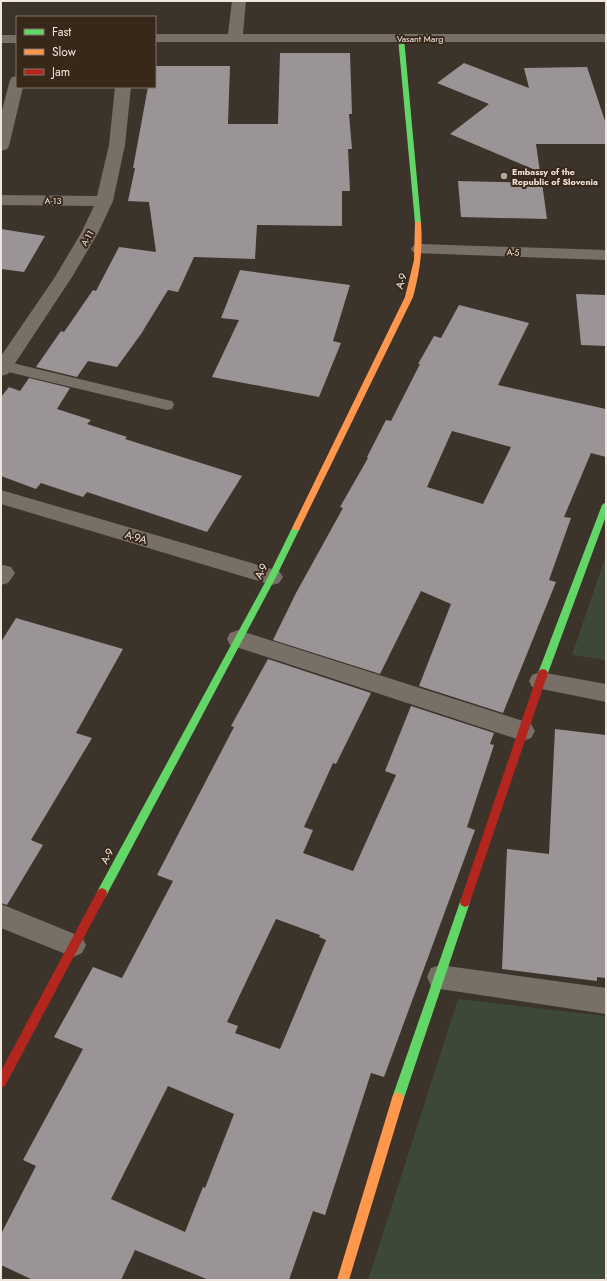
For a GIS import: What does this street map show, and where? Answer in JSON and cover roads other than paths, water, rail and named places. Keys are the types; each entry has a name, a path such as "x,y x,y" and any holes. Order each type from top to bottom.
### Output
{"street":[{"path":"235,37 239,1"},
{"name":"Vasant Marg","path":"156,38 606,38"},
{"name":"A-9","path":"1,1082 73,945 272,577 409,297 417,272 420,249 401,38"},
{"path":"1,39 16,39"},
{"path":"1,146 16,84"},
{"name":"A-11","path":"2,368 55,292 95,223 104,200 119,129 123,88"},
{"name":"A-13","path":"1,200 104,200"},
{"name":"A-5","path":"420,249 606,255"},
{"name":"A-9A","path":"1,497 272,577"},
{"path":"343,1280 400,1094 523,731 540,681 606,505"},
{"path":"238,638 523,731"},
{"path":"540,681 606,693"},
{"path":"1,916 73,945"},
{"path":"440,977 606,1001"}],"lane":[{"path":"2,368 167,405"}],"place":[{"name":"Embassy of the Republic of Slovenia","path":"504,176"}]}
